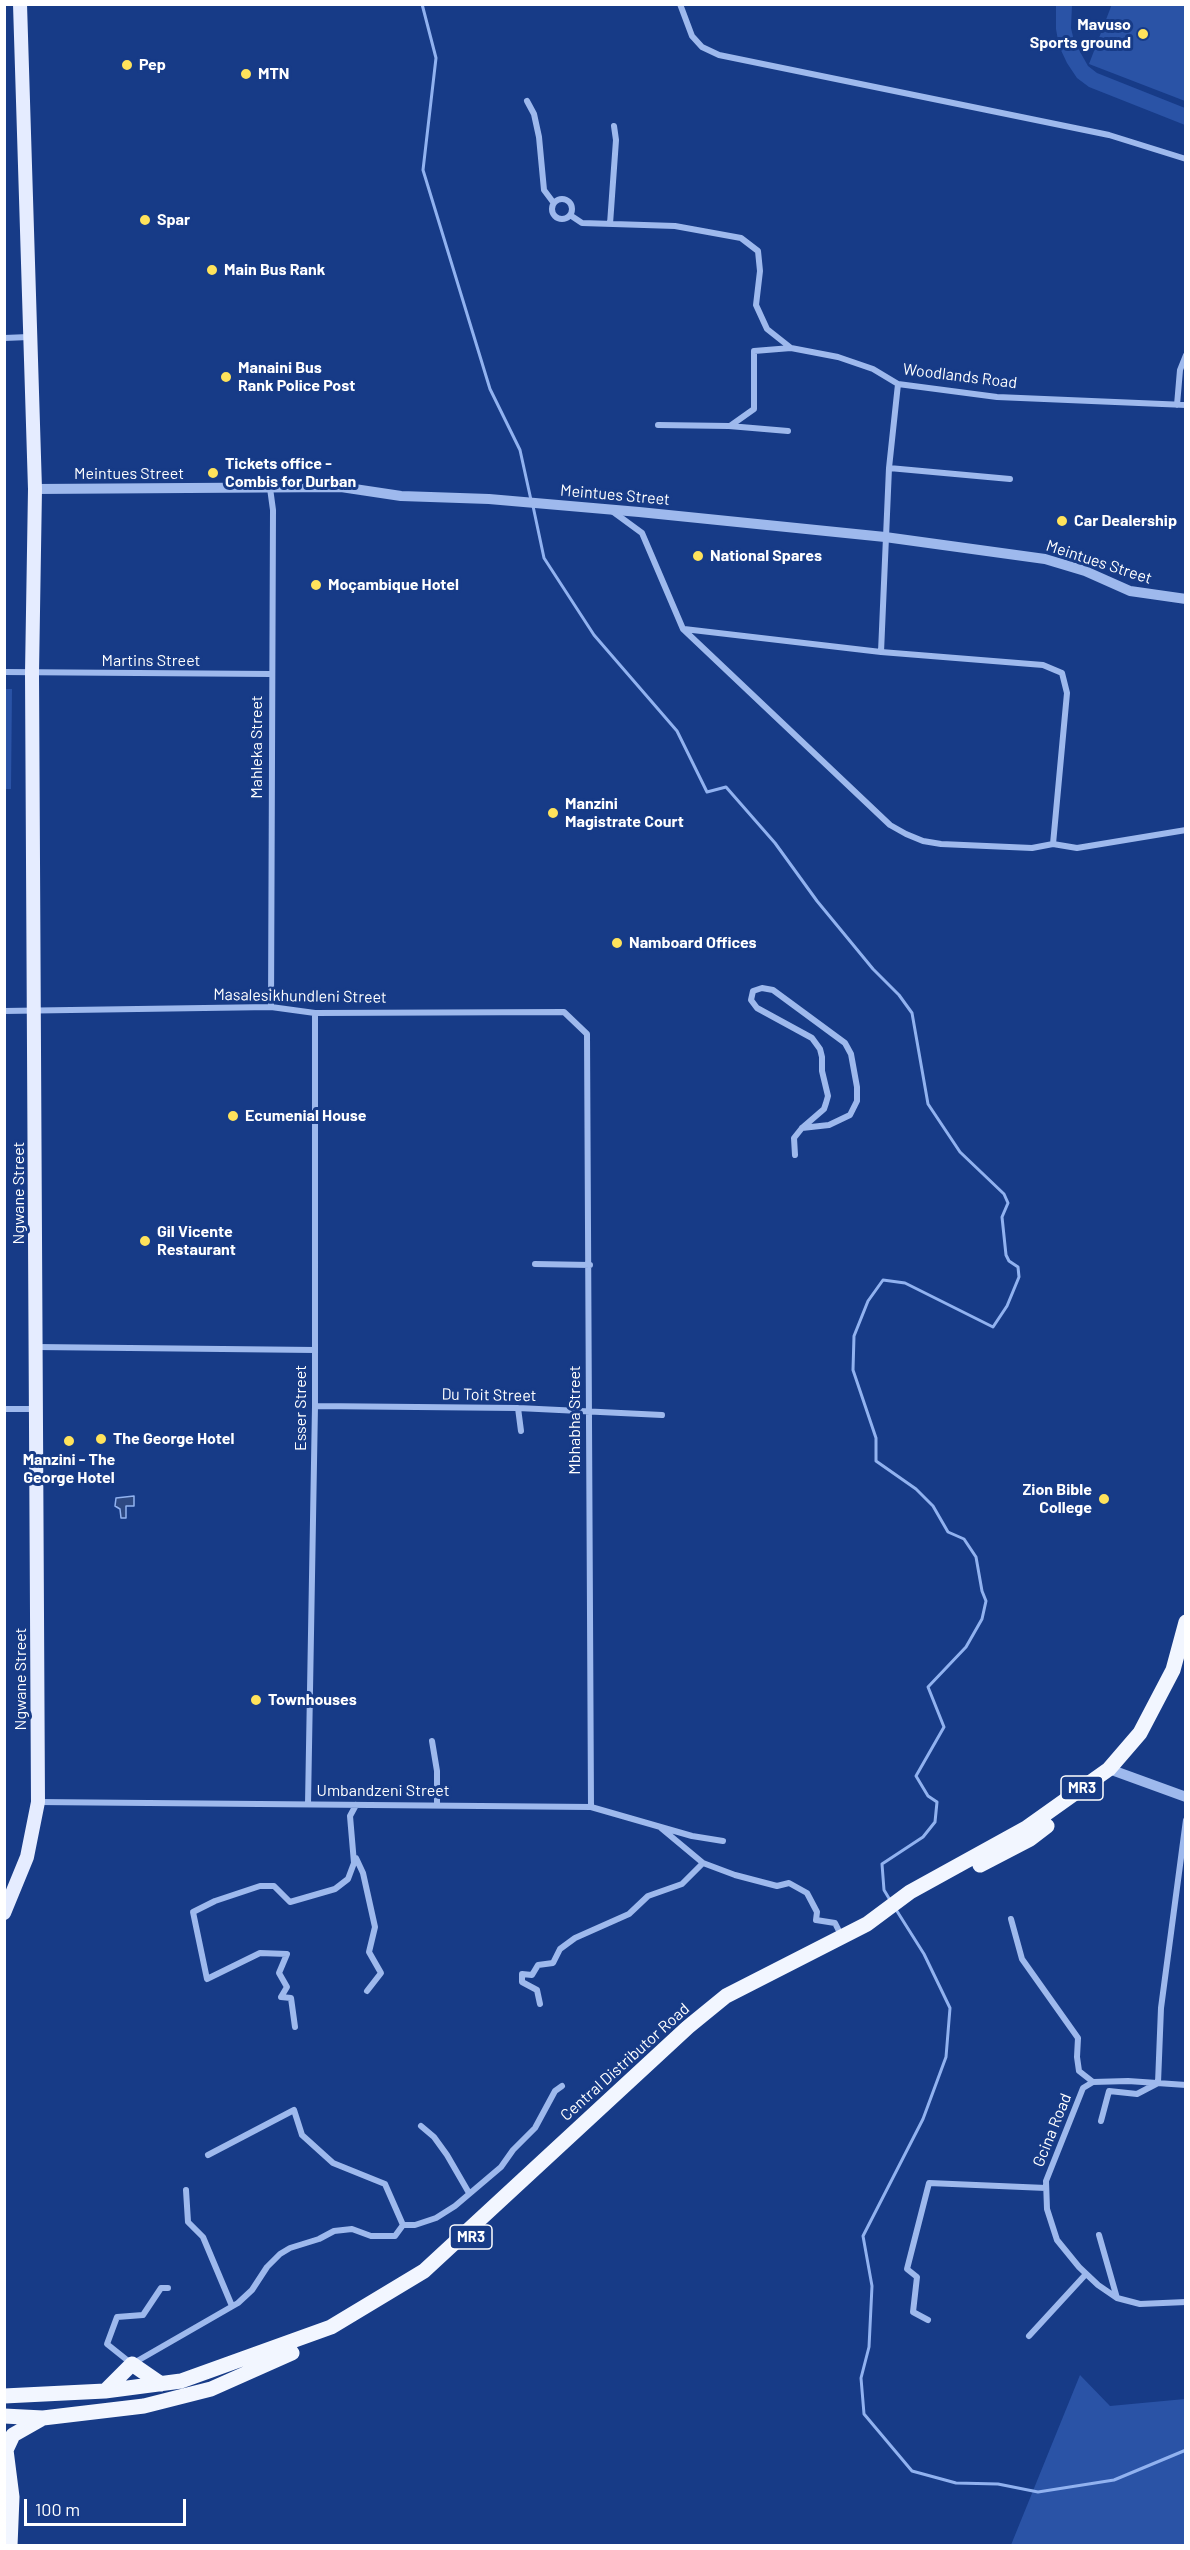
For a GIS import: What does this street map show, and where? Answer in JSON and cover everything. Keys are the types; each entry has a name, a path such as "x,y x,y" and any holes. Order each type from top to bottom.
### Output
{"highway":[{"name":"Central Distributor Road","path":"1113,1771 1140,1733 1173,1670 1185,1622"},
{"name":"Central Distributor Road","path":"4,2416 43,2418 144,2406 211,2389 336,2334 426,2277 733,2002 822,1960 912,1896 1026,1828 1113,1771 1147,1739 1181,1673 1185,1656"},
{"name":"Central Distributor Road","path":"4,2396 105,2391 181,2381 331,2327 424,2271 671,2043 726,1996 843,1937 871,1927"},
{"path":"105,2391 132,2364 161,2384"},
{"path":"10,2546 12,2497 6,2450 13,2435 43,2418"}],"main road":[{"name":"Ngwane Street","path":"5,1907 27,1857 38,1802 32,674 35,489 20,4"}],"street":[{"path":"680,4 692,36 702,47 719,55 1109,135 1185,159"},
{"path":"527,101 534,114 539,137 544,190 553,202"},
{"path":"610,224 616,140 614,126"},
{"path":"558,199 568,200 573,210 566,219 555,218 551,207 553,202 558,199"},
{"name":"Woodlands Road","path":"570,215 582,223 675,226 741,238 758,251 760,270 756,305 767,329 791,348 838,357 873,369 898,384 997,397 1185,405"},
{"path":"4,338 29,338"},
{"path":"729,426 754,409 754,351 791,348"},
{"path":"1177,405 1180,370 1185,355"},
{"path":"881,652 889,468 898,384"},
{"path":"658,425 729,426 788,431"},
{"path":"889,468 1010,479"},
{"name":"Meintues Street","path":"35,489 341,487 401,496 489,499 609,509 885,537 1045,559 1085,572 1130,591 1185,599"},
{"name":"Mahleka Street","path":"270,488 273,510 271,1007"},
{"path":"609,509 642,534 683,629 890,825 923,841 941,844 1032,848 1053,844 1077,848 1185,830"},
{"path":"683,629 881,652 1043,665 1062,673 1067,693 1053,844"},
{"name":"Martins Street","path":"4,672 271,674"},
{"path":"795,1155 794,1138 802,1128 824,1109 828,1096 820,1049 812,1038 757,1008 751,1000 753,991 762,987 773,990 844,1043 851,1054 857,1101 850,1115 830,1125 802,1128"},
{"name":"Masalesikhundleni Street","path":"4,1011 271,1007 315,1013 564,1012 587,1034"},
{"name":"Esser Street","path":"308,1804 315,1406 315,1013"},
{"name":"Mbhabha Street","path":"587,1034 590,1265 588,1412 591,1807"},
{"path":"535,1264 590,1265"},
{"path":"37,1347 315,1350"},
{"name":"Du Toit Street","path":"315,1406 518,1408 662,1415"},
{"path":"518,1408 521,1431"},
{"path":"4,1409 37,1409"},
{"path":"432,1741 437,1771 437,1805"},
{"path":"1113,1771 1185,1797"},
{"name":"Umbandzeni Street","path":"38,1802 591,1807 723,1841"},
{"path":"295,2028 291,1998 281,1997 287,1988 279,1973 287,1954 260,1953 207,1980 193,1912 215,1901 260,1886 274,1886 290,1902 335,1889 348,1879 354,1863 350,1816 356,1805"},
{"path":"1101,2121 1109,2091 1137,2094 1158,2083 1161,2008 1185,1820"},
{"path":"657,1825 703,1863 735,1875 777,1886 789,1883 807,1893 817,1912 816,1920 835,1923 843,1937"},
{"path":"354,1855 363,1873 375,1927 369,1952 381,1973 367,1991"},
{"path":"540,2004 537,1990 519,1985 522,1974 532,1975 538,1965 553,1963 560,1949 575,1938 629,1914 648,1896 682,1884 703,1863"},
{"path":"1011,1919 1022,1959 1078,2038 1079,2071 1093,2082"},
{"name":"Gcina Road","path":"1185,2085 1093,2082 1083,2088 1046,2181 1047,2209 1058,2240 1086,2274 1117,2298 1140,2304 1185,2302"},
{"path":"403,2225 416,2225 436,2218 455,2206 501,2167 513,2150 535,2128 555,2091 562,2086"},
{"path":"208,2156 294,2110 302,2135 333,2163 385,2184 403,2225"},
{"path":"421,2126 434,2137 447,2155 469,2193"},
{"path":"928,2320 913,2312 917,2277 907,2269 929,2183 1046,2188"},
{"path":"186,2190 188,2222 203,2237 232,2306"},
{"path":"168,2288 161,2288 142,2315 117,2317 107,2344 132,2364 232,2306 252,2290 267,2267 280,2254 290,2248 301,2246 334,2231 352,2229 371,2236 395,2236 403,2225"},
{"path":"1099,2235 1117,2298"},
{"path":"1029,2336 1086,2274"}],"shaded area":[{"name":"Mavuso Sports ground","path":"1112,4 1185,5 1185,101 1089,64"},
{"path":"1056,5 1072,5 1071,28 1074,41 1088,66 1097,73 1185,108 1185,125 1089,87 1077,78 1059,46"},
{"path":"5,689 12,689 11,789 5,789"},
{"path":"134,1496 134,1506 126,1506 126,1518 121,1518 120,1509 115,1506 116,1498"},
{"path":"1080,2375 1110,2406 1185,2399 1185,2545 1011,2545"}],"waterway":[{"path":"422,4 436,58 423,170 490,389 520,450 531,500"},
{"path":"533,506 544,558 594,635 677,731 707,792 726,787 775,843 817,901 912,1013 928,1104 960,1152 1004,1194 1008,1203 1002,1217 1006,1255 1009,1261 1018,1267 1019,1277 1007,1306 993,1327 905,1283 883,1280 868,1301 854,1336 853,1370 876,1438 876,1461 916,1489 933,1506 948,1532 964,1539 976,1557 986,1601 982,1619 966,1647 928,1687 944,1727 916,1776 928,1796 937,1802 935,1822 923,1837 882,1864 884,1890 890,1900"},
{"path":"895,1908 924,1954 950,2008 946,2057 923,2119 863,2236 872,2286 869,2347 861,2378 864,2414 912,2471 956,2483 998,2484 1038,2492 1114,2480 1186,2450"}],"place":[{"name":"Mavuso Sports ground","path":"1143,34"},
{"name":"Pep","path":"127,65"},
{"name":"MTN","path":"246,74"},
{"name":"Spar","path":"145,220"},
{"name":"Main Bus Rank","path":"212,270"},
{"name":"Manaini Bus Rank Police Post","path":"226,377"},
{"name":"Tickets office - Combis for Durban","path":"213,473"},
{"name":"Car Dealership","path":"1062,521"},
{"name":"National Spares","path":"698,556"},
{"name":"Moçambique Hotel","path":"316,585"},
{"name":"Manzini Magistrate Court","path":"553,813"},
{"name":"Namboard Offices","path":"617,943"},
{"name":"Ecumenial House","path":"233,1116"},
{"name":"Gil Vicente Restaurant","path":"145,1241"},
{"name":"The George Hotel","path":"101,1439"},
{"name":"Manzini - The George Hotel","path":"69,1441"},
{"name":"Zion Bible College","path":"1104,1499"},
{"name":"Townhouses","path":"256,1700"}]}
